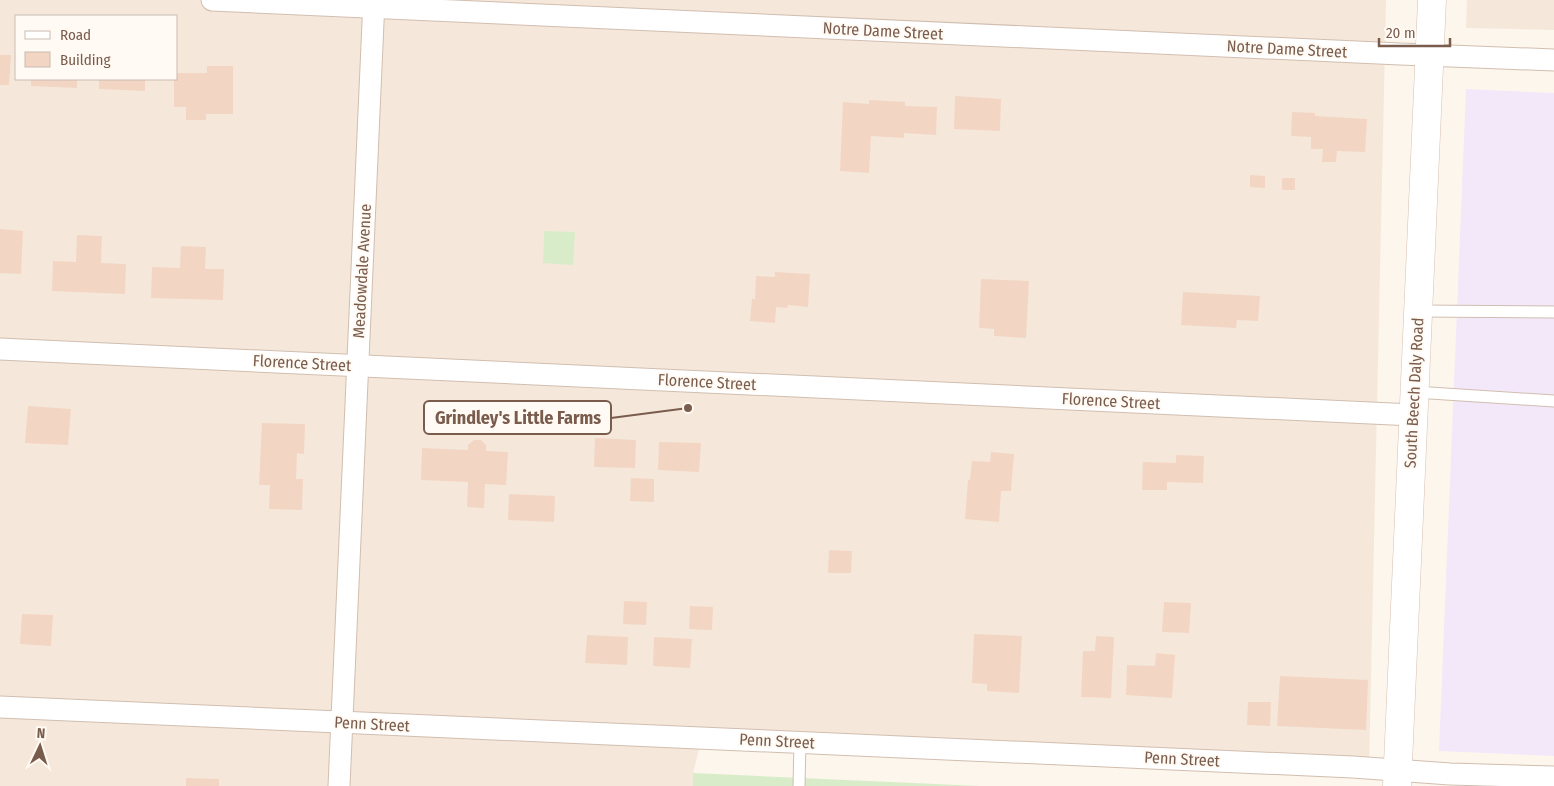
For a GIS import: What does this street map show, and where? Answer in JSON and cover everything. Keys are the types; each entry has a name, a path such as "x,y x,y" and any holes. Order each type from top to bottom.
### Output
{"main road":[{"name":"South Beech Daly Road","path":"1397,778 1432,0"}],"street":[{"name":"Notre Dame Street","path":"212,0 374,4 1554,60"},
{"name":"Meadowdale Avenue","path":"339,786 374,4"},
{"name":"Florence Street","path":"0,349 358,366 1414,403"},
{"name":"Penn Street","path":"0,706 800,742 1397,778 1450,774 1554,777"}],"lane":[{"path":"1418,311 1554,312"},
{"path":"1414,403 1554,401"},
{"path":"798,786 800,742"}],"shaded area":[{"path":"0,0 1386,0 1369,768 702,738 693,773 693,786 0,786"},
{"path":"1467,0 1554,0 1554,30 1466,28"},
{"path":"1466,89 1554,93 1554,756 1439,751"}],"green space":[{"path":"544,231 575,232 573,265 543,263"},
{"path":"693,773 980,786 693,786"}],"building":[{"path":"0,55 11,55 9,85 0,85"},
{"path":"207,66 233,66 233,114 206,114 206,120 186,120 186,107 174,107 174,80 178,80 178,73 207,73"},
{"path":"31,80 77,80 77,88 31,86"},
{"path":"99,80 145,80 145,91 99,89"},
{"path":"955,96 1001,99 1000,131 954,129"},
{"path":"869,100 905,102 905,106 937,107 936,135 904,133 904,138 871,136 869,173 840,171 843,102 869,104"},
{"path":"1292,112 1315,113 1315,116 1367,119 1365,152 1337,151 1336,162 1322,162 1323,149 1311,149 1311,137 1291,136"},
{"path":"1250,175 1265,176 1265,188 1250,187"},
{"path":"1282,178 1295,178 1295,190 1282,190"},
{"path":"0,229 23,231 21,274 0,273"},
{"path":"77,235 102,236 101,263 126,264 125,294 52,291 53,261 76,262"},
{"path":"181,246 206,247 205,269 224,269 223,300 151,298 152,267 180,268"},
{"path":"775,272 810,274 808,307 788,305 787,308 776,307 775,323 750,321 752,299 755,299 756,276 775,277"},
{"path":"981,279 1029,281 1026,338 994,336 994,329 979,328"},
{"path":"1183,292 1260,296 1258,321 1237,320 1236,328 1181,325"},
{"path":"28,406 71,409 68,445 25,443"},
{"path":"262,423 305,424 304,454 297,453 296,479 303,479 302,510 269,509 270,485 259,485"},
{"path":"595,438 636,440 635,468 594,467"},
{"path":"474,440 481,440 486,445 486,451 508,452 506,485 485,484 484,508 467,507 468,482 421,480 422,448 468,450 468,445"},
{"path":"659,442 701,443 699,472 658,470"},
{"path":"991,452 1014,454 1011,491 1001,491 999,522 965,519 968,480 970,480 972,461 990,462"},
{"path":"1176,455 1204,456 1203,483 1167,482 1167,490 1142,490 1143,462 1176,463"},
{"path":"631,478 654,479 654,502 630,501"},
{"path":"509,494 555,496 554,522 508,520"},
{"path":"829,550 852,551 851,573 828,573"},
{"path":"624,601 647,602 646,625 623,624"},
{"path":"1164,602 1191,603 1189,633 1162,632"},
{"path":"690,606 713,607 712,630 689,629"},
{"path":"22,614 53,615 51,646 20,644"},
{"path":"974,634 1022,636 1019,693 987,691 987,684 972,683"},
{"path":"587,635 628,637 627,665 585,663"},
{"path":"1096,636 1114,637 1111,698 1081,697 1083,651 1095,651"},
{"path":"654,637 692,639 690,668 653,666"},
{"path":"1156,653 1175,655 1172,698 1126,695 1127,665 1155,666"},
{"path":"1280,676 1368,680 1366,730 1277,726"},
{"path":"1248,702 1271,702 1270,726 1247,725"},
{"path":"186,778 219,779 219,786 186,786"}],"place":[{"name":"Grindley's Little Farms","path":"688,408"}]}
